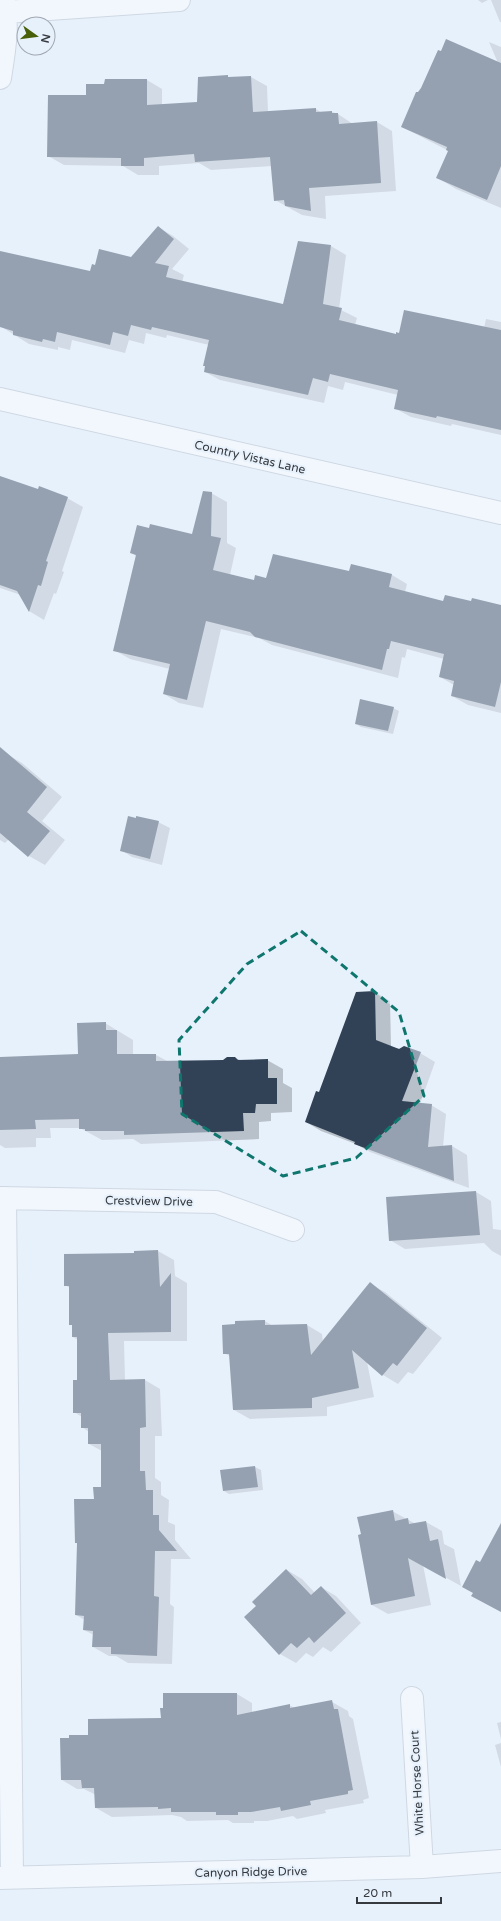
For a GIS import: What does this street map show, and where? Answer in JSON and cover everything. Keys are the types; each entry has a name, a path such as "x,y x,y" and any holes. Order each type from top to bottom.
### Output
{"street":[{"path":"0,78 5,47 5,6 179,0"},
{"name":"Country Vistas Lane","path":"0,399 501,513"},
{"path":"2,1198 6,1878"},
{"name":"Crestview Drive","path":"2,1198 216,1202 293,1230"},
{"name":"White Horse Court","path":"412,1698 422,1867"},
{"name":"Canyon Ridge Drive","path":"6,1878 422,1867 501,1861"}],"highlighted area":[{"path":"301,931 399,1012 424,1096 356,1158 283,1176 182,1114 179,1040 247,964"}],"building":[{"path":"446,39 501,63 501,166 487,200 436,178 448,151 446,150 447,147 401,127 416,92 418,92 421,88 438,50 441,51"},
{"path":"228,75 228,77 251,76 253,112 316,108 316,112 332,111 332,113 338,113 339,124 377,121 381,183 309,188 311,211 285,206 284,200 274,201 270,157 195,162 194,154 144,158 144,166 121,166 121,158 47,157 48,95 86,95 86,84 104,84 105,79 147,79 147,105 197,102 198,77"},
{"path":"158,226 174,239 155,263 169,266 166,277 283,304 298,241 331,245 323,304 342,308 339,320 396,334 396,332 399,333 404,310 501,330 501,430 437,416 436,418 394,409 398,390 330,374 328,382 313,378 308,395 204,372 205,366 203,366 209,340 152,327 151,330 131,325 128,336 113,332 110,345 57,332 55,342 43,339 42,342 13,335 13,331 0,327 0,251 90,271 92,264 95,265 99,249 131,257"},
{"path":"0,476 38,489 39,486 68,497 46,561 48,562 41,586 38,585 29,612 17,591 0,585"},
{"path":"203,491 212,492 211,536 221,538 213,570 254,580 255,575 266,578 273,554 349,571 351,564 392,574 389,587 443,601 445,595 471,601 472,598 501,605 501,682 495,707 451,696 454,681 439,677 444,654 391,641 389,649 387,649 382,670 255,637 250,632 206,621 187,700 163,694 170,664 113,651 136,555 130,553 137,525 149,528 150,524 192,534"},
{"path":"360,699 394,707 388,731 355,724"},
{"path":"0,747 47,787 27,812 50,831 28,857 0,833"},
{"path":"128,816 136,818 136,816 159,821 150,859 120,851"},
{"path":"375,991 376,1040 399,1049 404,1046 421,1052 402,1101 432,1104 428,1147 452,1145 454,1181 354,1144 355,1142 305,1122 316,1091 319,1092 356,992"},
{"path":"106,1022 106,1030 117,1030 117,1054 156,1054 156,1061 223,1060 227,1057 235,1057 238,1060 268,1059 268,1078 277,1078 277,1104 256,1104 255,1113 243,1113 244,1131 124,1135 124,1131 85,1131 85,1129 79,1129 79,1119 35,1120 36,1129 0,1130 0,1057 78,1054 77,1023"},
{"path":"476,1191 480,1235 389,1241 386,1197"},
{"path":"158,1250 160,1287 171,1273 171,1332 108,1333 110,1380 145,1379 146,1427 140,1428 140,1471 145,1471 146,1490 153,1490 153,1515 159,1515 159,1530 177,1551 155,1551 154,1596 159,1597 157,1656 111,1654 111,1647 92,1647 93,1631 83,1630 84,1616 75,1615 77,1543 75,1543 74,1499 94,1499 93,1487 101,1487 101,1444 88,1444 88,1428 81,1428 81,1413 73,1413 73,1380 77,1380 77,1337 72,1337 72,1325 69,1325 69,1286 64,1286 64,1254 134,1253 134,1251"},
{"path":"370,1282 427,1328 397,1366 393,1363 382,1376 352,1350 359,1388 312,1398 312,1408 233,1410 229,1354 223,1354 222,1325 235,1324 235,1321 265,1320 265,1325 307,1324 311,1355"},
{"path":"255,1466 258,1487 223,1491 220,1470"},
{"path":"393,1510 395,1521 408,1518 409,1524 426,1521 430,1541 438,1539 446,1579 408,1558 415,1596 371,1605 358,1535 361,1534 357,1517"},
{"path":"501,1523 501,1612 471,1596 473,1593 462,1587 476,1560 480,1562"},
{"path":"286,1569 311,1595 321,1586 346,1613 314,1643 309,1637 297,1648 291,1643 279,1655 244,1617 256,1606 252,1602"},
{"path":"163,1693 237,1693 237,1715 290,1704 290,1708 332,1700 334,1709 338,1709 353,1790 348,1791 348,1794 310,1801 311,1805 281,1811 280,1807 251,1812 238,1812 238,1815 216,1815 216,1812 171,1812 171,1808 158,1809 158,1807 95,1808 94,1788 82,1788 81,1780 61,1780 60,1738 69,1738 69,1735 88,1735 88,1719 161,1718 160,1708 163,1708"}]}
